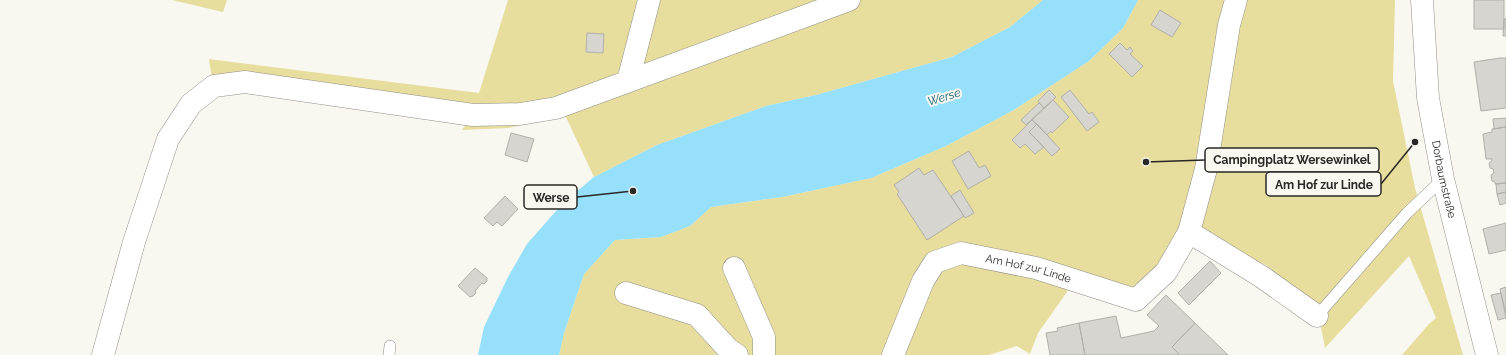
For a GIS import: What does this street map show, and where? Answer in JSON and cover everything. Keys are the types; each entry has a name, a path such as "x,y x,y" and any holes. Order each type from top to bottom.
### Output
{"street":[{"path":"628,81 649,0"},
{"path":"103,355 134,242 168,139 191,104 214,86 244,82 473,115 520,114 556,108 849,0"},
{"name":"Am Hof zur Linde","path":"893,355 923,281 935,262 961,253 1036,268 1136,300 1166,272 1189,232 1206,169 1229,25 1236,0"},
{"name":"Dorbaumstraße","path":"1422,0 1428,98 1443,179 1487,355"},
{"path":"1189,232 1262,277 1317,316"},
{"path":"734,268 764,337 764,355"},
{"path":"626,293 697,316 728,349 737,355"}],"lane":[{"path":"1317,316 1407,213 1443,179"}],"shaded area":[{"path":"172,0 227,0 223,12"},
{"path":"508,0 1043,0 1010,27 952,57 816,95 766,106 657,145 594,177 565,115 508,128 462,130 473,115 212,79 209,59 479,93"},
{"path":"1138,0 1395,0 1393,81 1415,188 1463,355 1402,355 1436,318 1409,256 1325,348 1317,307 1266,265 1189,233 1136,300 1074,282 1038,333 1030,354 1017,346 989,355 559,355 564,333 584,274 615,240 661,237 690,226 711,207 782,197 871,178 946,146 1012,111 1089,61 1123,28"}],"water":[{"path":"1043,0 1138,0 1123,28 1089,61 1012,111 946,146 871,178 782,197 711,207 690,226 661,237 615,240 584,274 564,333 559,355 478,355 484,327 508,277 527,244 564,202 594,177 657,145 766,106 816,95 952,57 1010,27"}],"building":[{"path":"1474,0 1504,0 1504,29 1474,29"},
{"path":"1160,10 1181,23 1172,37 1151,25"},
{"path":"1504,19 1506,19 1506,36 1503,36"},
{"path":"587,33 604,34 603,53 586,52"},
{"path":"1120,43 1127,50 1130,47 1133,51 1130,54 1143,66 1132,77 1109,54"},
{"path":"1506,58 1506,108 1481,111 1474,62"},
{"path":"1049,90 1056,97 1044,108 1038,101"},
{"path":"1070,90 1089,114 1092,112 1099,122 1087,131 1061,97"},
{"path":"1053,100 1069,117 1052,133 1051,131 1047,135 1032,120"},
{"path":"1039,103 1044,108 1026,125 1021,120"},
{"path":"1506,118 1506,127 1494,129 1493,119"},
{"path":"1032,120 1037,124 1029,132 1044,147 1035,154 1025,144 1020,148 1012,140"},
{"path":"1037,124 1060,149 1052,156 1029,132"},
{"path":"1506,127 1506,183 1495,184 1495,182 1492,181 1491,175 1494,173 1493,169 1490,168 1489,163 1492,159 1486,159 1483,134 1492,132 1492,129"},
{"path":"511,133 534,139 527,162 505,155"},
{"path":"969,151 979,168 985,165 991,176 968,189 952,161"},
{"path":"919,168 924,175 933,170 964,216 927,240 897,194 899,192 894,185"},
{"path":"1506,183 1506,192 1497,194 1496,184"},
{"path":"960,190 974,213 965,218 951,196"},
{"path":"1506,192 1506,203 1500,205 1497,194"},
{"path":"505,196 518,209 502,226 497,222 493,226 484,218"},
{"path":"1506,223 1506,250 1489,254 1483,229"},
{"path":"1210,261 1221,273 1189,305 1178,293"},
{"path":"475,268 487,278 487,281 484,284 482,283 475,291 476,293 470,297 458,286"},
{"path":"1506,287 1506,314 1500,289"},
{"path":"1501,293 1506,318 1498,320 1491,295"},
{"path":"1166,295 1195,323 1172,347 1180,355 1085,355 1079,323 1116,316 1121,338 1154,331 1159,326 1147,315"},
{"path":"1079,323 1085,355 1050,355 1046,333 1058,331 1057,328"},
{"path":"1195,323 1228,355 1180,355 1172,347"}],"place":[{"name":"Am Hof zur Linde","path":"1415,142"},
{"name":"Campingplatz Wersewinkel","path":"1146,162"},
{"name":"Werse","path":"633,191"}]}
